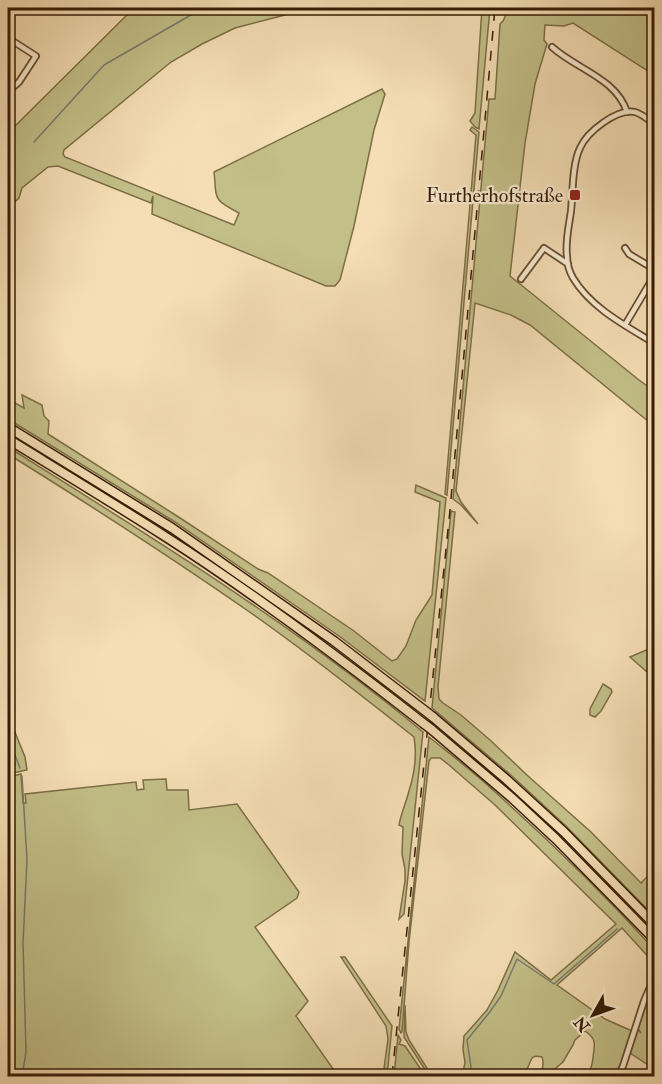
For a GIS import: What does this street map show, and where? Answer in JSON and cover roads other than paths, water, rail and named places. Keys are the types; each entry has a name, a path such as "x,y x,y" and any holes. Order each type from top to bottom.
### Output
{"highway":[{"path":"8,427 172,528 334,641 424,710 506,779 564,832 654,924"},
{"path":"8,439 166,537 256,598 362,675 431,729 512,798 556,839 654,939"}],"street":[{"path":"8,12 11,8"},
{"path":"8,38 36,56 20,82 10,90"},
{"path":"552,47 601,79 621,99 627,112"},
{"path":"654,124 635,112 627,112 597,127 587,136 579,150 576,163 567,244 568,264 575,281 590,299 654,344"},
{"path":"520,279 544,248 568,264"},
{"path":"625,248 629,254 654,269"},
{"path":"625,325 654,276"},
{"path":"618,1077 654,978"}],"waterway":[{"path":"34,142 104,65 203,8"},
{"path":"8,737 20,768"},
{"path":"22,776 27,860 23,943 26,1052 22,1076"},
{"path":"467,1076 471,1067 467,1040 501,996 517,959 554,984 617,929"}],"railway":[{"path":"392,1076 450,510 495,8"}],"place":[{"name":"Furtherhofstraße","path":"575,195"}]}
